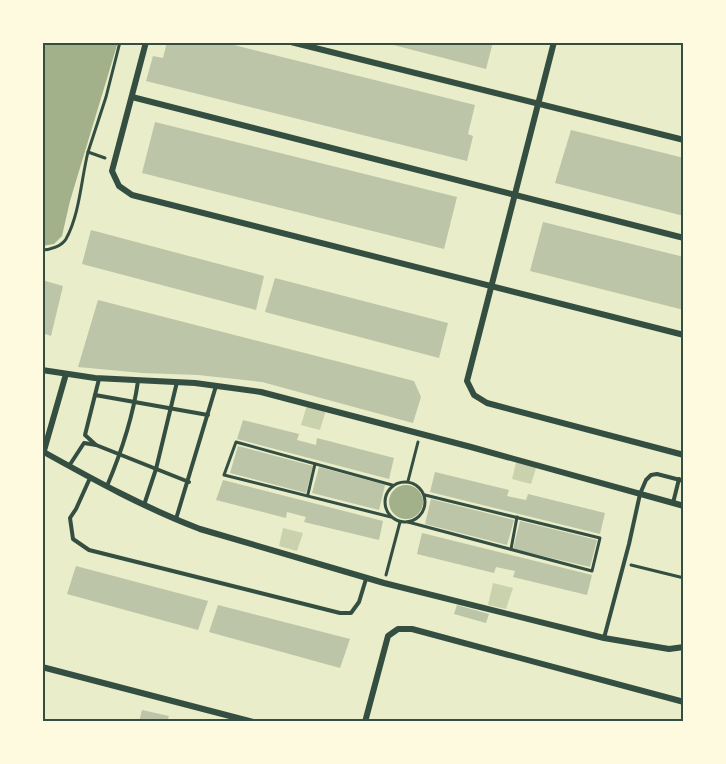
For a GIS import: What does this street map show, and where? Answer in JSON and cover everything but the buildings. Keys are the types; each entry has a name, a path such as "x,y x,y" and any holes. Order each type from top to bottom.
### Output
{"street":[{"path":"146,42 112,171 119,186 132,195 684,335"},
{"path":"291,42 684,140"},
{"path":"554,42 467,381 474,395 487,403 684,455"},
{"path":"132,97 684,238"},
{"path":"42,370 99,378 177,382 261,392 684,506"},
{"path":"66,374 42,453 176,520 384,583 604,638 669,649 684,647"},
{"path":"365,722 388,636 398,629 412,629 684,702"},
{"path":"42,667 253,722"}],"lane":[{"path":"96,445 85,435 99,378"},
{"path":"107,487 135,402 138,381"},
{"path":"144,505 156,469 177,382"},
{"path":"176,520 216,386"},
{"path":"95,395 208,415"},
{"path":"69,466 84,443 96,445 189,482"},
{"path":"604,638 640,494 651,475 657,474 681,480 673,503"},
{"path":"90,478 70,519 73,539 89,550 340,613 351,613 359,602 366,578"}],"path":[{"path":"42,250 50,250 65,241 75,214 88,152 106,97 120,42"},
{"path":"88,152 114,161"},
{"path":"408,481 420,434"},
{"path":"392,486 236,442 224,475 308,495 391,517 400,522 408,522 592,571 600,538 425,495"},
{"path":"308,495 315,464"},
{"path":"391,517 384,501 387,492 392,486 408,481 418,486 425,495 426,504 417,519 408,522"},
{"path":"511,549 517,517"},
{"path":"384,583 400,522"},
{"path":"624,564 684,578"}],"shaded area":[{"path":"42,42 118,42 70,201 62,236 54,244 42,246"},
{"path":"307,405 326,410 320,430 301,425"},
{"path":"517,459 537,465 531,484 512,479"},
{"path":"406,485 418,490 423,502 418,514 406,519 394,514 389,502 394,490"},
{"path":"283,528 303,533 297,551 279,546"},
{"path":"493,583 513,588 506,609 488,605"}]}
